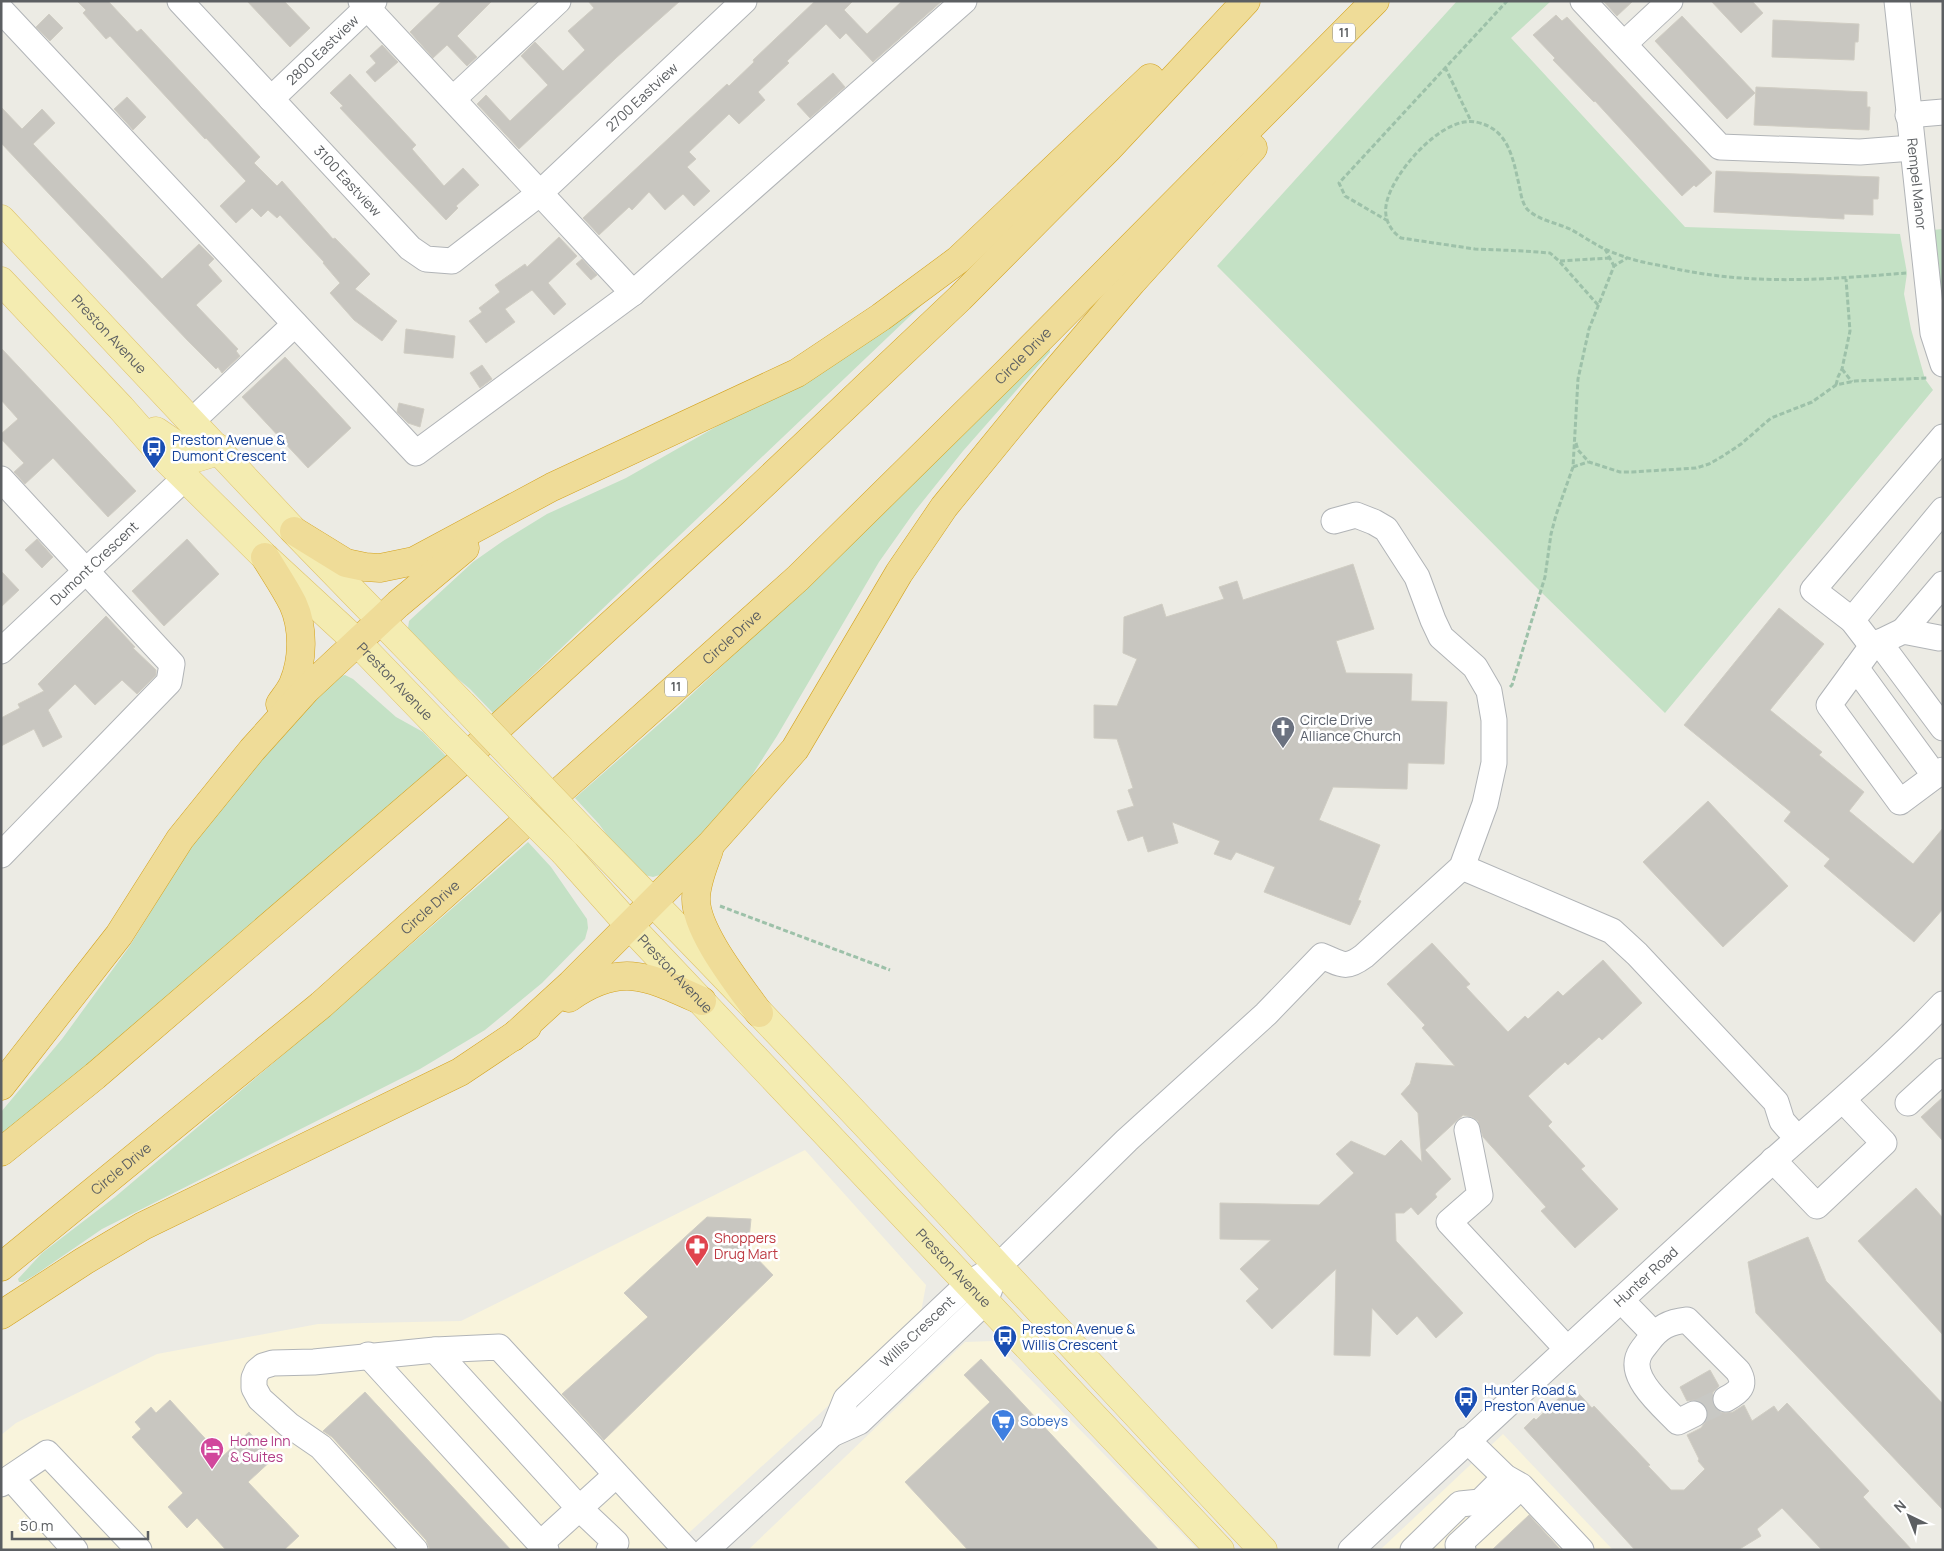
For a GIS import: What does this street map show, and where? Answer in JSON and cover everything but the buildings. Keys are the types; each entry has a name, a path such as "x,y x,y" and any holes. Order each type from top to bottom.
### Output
{"highway":[{"path":"294,530 346,563 380,568 414,561 552,487 797,372 881,316 958,260 1097,130 1228,1"},
{"path":"1,1152 96,1076 449,772 734,512 960,298 1108,149 1246,1"},
{"name":"Circle Drive","path":"1,1268 321,1005 798,578 1000,379 1375,1"},
{"path":"513,1037 571,984 710,845 796,748 899,573 944,507 1033,398 1132,282 1282,115 1313,65"},
{"path":"1,1086 119,935 180,839 252,750 306,690 424,581 466,547 552,487"},
{"path":"252,750 293,685 299,665 301,648 299,623 294,605 265,557"},
{"path":"710,845 697,885 696,908 722,960 759,1013"},
{"path":"1,1315 84,1260 143,1226 460,1072 597,981 620,975 646,978 702,1001"}],"main road":[{"name":"Preston Avenue","path":"1,219 294,530 759,1013 1263,1550"},
{"name":"Preston Avenue","path":"1,281 121,408 165,458 265,557 357,642 564,852 629,925 1220,1550"},
{"name":"Preston Avenue","path":"121,408 196,458 209,454 218,448"}],"street":[{"name":"3100 Eastview","path":"180,1 410,248 426,259 452,261 540,194"},
{"path":"453,99 558,1"},
{"name":"2700 Eastview","path":"540,194 744,1"},
{"path":"1,10 416,453 633,293 964,1"},
{"path":"1583,1 1720,147 1860,152 1912,148"},
{"path":"1624,44 1670,1"},
{"name":"Rempel Manor","path":"1897,1 1937,370"},
{"name":"2800 Eastview","path":"272,99 367,3"},
{"path":"367,3 540,194 633,293"},
{"path":"1908,114 1943,112"},
{"path":"192,421 295,324"},
{"path":"1943,437 1814,590 1852,620 1876,644 1943,728"},
{"name":"Dumont Crescent","path":"1,651 88,572 186,478"},
{"path":"1,479 172,664 169,682 1,855"},
{"path":"1852,620 1943,510"},
{"path":"1334,521 1356,515 1374,522 1386,530 1417,577 1441,637 1475,667 1490,691 1494,720 1494,763 1485,804 1462,867 1612,931 1637,954 1776,1102 1782,1121 1797,1138"},
{"path":"1856,668 1939,773 1900,802 1829,705 1856,668 1876,644 1903,632 1943,584"},
{"path":"1903,632 1941,641"},
{"name":"Willis Crescent","path":"706,1550 832,1434 846,1399 977,1293 998,1266 1153,1116 1266,1014 1322,956 1348,966 1352,964 1364,956 1462,867"},
{"name":"Hunter Road","path":"1351,1550 1797,1138 1843,1100 1940,1013"},
{"path":"1908,1103 1943,1071"},
{"path":"1774,1160 1817,1206 1884,1143 1843,1100"},
{"path":"1467,1130 1480,1194 1449,1222 1567,1349"},
{"path":"1621,1300 1654,1334"},
{"path":"1694,1414 1678,1422 1646,1388 1638,1372 1638,1356 1654,1334 1670,1322 1687,1320 1738,1371 1743,1378 1742,1385 1736,1394 1726,1399"},
{"path":"415,1550 321,1447 281,1418 260,1399 254,1388 254,1378 262,1366 273,1363 314,1362 368,1355 499,1347 686,1550"},
{"path":"435,1350 579,1508 616,1543 609,1550"},
{"path":"368,1355 543,1547 579,1508 616,1475"},
{"path":"1468,1440 1581,1550"},
{"path":"75,1550 6,1481 47,1453 139,1550"},
{"path":"1427,1550 1480,1502 1513,1482"},
{"path":"1463,1550 1458,1545 1513,1482"},
{"path":"1413,1550 1460,1504 1480,1502"}],"path":[{"path":"1388,222 1346,196 1339,183 1506,1"},
{"path":"1445,67 1471,121"},
{"path":"1598,305 1559,261 1550,254 1475,249 1401,238 1394,233 1388,222 1386,205 1401,172 1411,159 1451,125 1459,122 1477,122 1500,132 1511,154 1521,195 1528,210 1539,217 1568,228 1604,249 1628,258 1715,276 1760,280 1846,279 1926,270"},
{"path":"1604,249 1614,266"},
{"path":"1559,261 1609,258"},
{"path":"1492,706 1512,685 1545,577 1551,534 1573,467 1578,379 1589,328 1614,266 1628,258"},
{"path":"1836,385 1842,369 1850,331 1846,279"},
{"path":"1842,369 1852,382"},
{"path":"1573,467 1580,463 1589,462 1620,472 1696,468 1724,456 1771,418 1812,402 1836,385 1852,382 1925,379 1937,370"},
{"path":"1575,441 1578,450 1589,462"},
{"path":"715,904 890,970"}],"shaded area":[{"path":"805,1150 926,1285 919,1323 670,1550 1,1550 1,1435 16,1423 157,1354 318,1324 461,1321"},
{"path":"993,1341 1198,1550 748,1550 965,1342"},
{"path":"1503,1434 1613,1550 1380,1550"}],"green space":[{"path":"1457,1 1551,1 1511,38 1685,227 1900,234 1907,273 1904,294 1911,329 1925,379 1933,390 1665,713 1541,592 1217,266"},
{"path":"1943,229 1943,331 1932,230"},
{"path":"950,278 493,713 470,689 412,640 408,628 409,621 473,562 503,541 547,514 626,478 807,375"},
{"path":"1048,349 1050,352 963,451 915,511 879,562 777,736 742,791 663,874 653,877 640,874 631,868 599,824 575,798 675,710 861,535"},
{"path":"345,675 353,679 396,717 423,732 446,756 196,974 1,1139 1,1112 62,1039 129,947 194,842 235,784 336,677"},
{"path":"528,842 551,867 587,919 588,928 585,939 542,983 485,1030 420,1069 102,1229 35,1275 23,1282 19,1282 18,1279 42,1253 115,1197 343,1004"}],"tunnel":[{"path":"1694,1414 1726,1399"}],"place":[{"name":"Preston Avenue & Dumont Crescent","path":"154,469"},
{"name":"Circle Drive Alliance Church","path":"1283,749"},
{"name":"Shoppers Drug Mart","path":"697,1267"},
{"name":"Preston Avenue & Willis Crescent","path":"1005,1358"},
{"name":"Hunter Road & Preston Avenue","path":"1466,1419"},
{"name":"Sobeys","path":"1003,1442"},
{"name":"Home Inn & Suites","path":"212,1470"}]}
